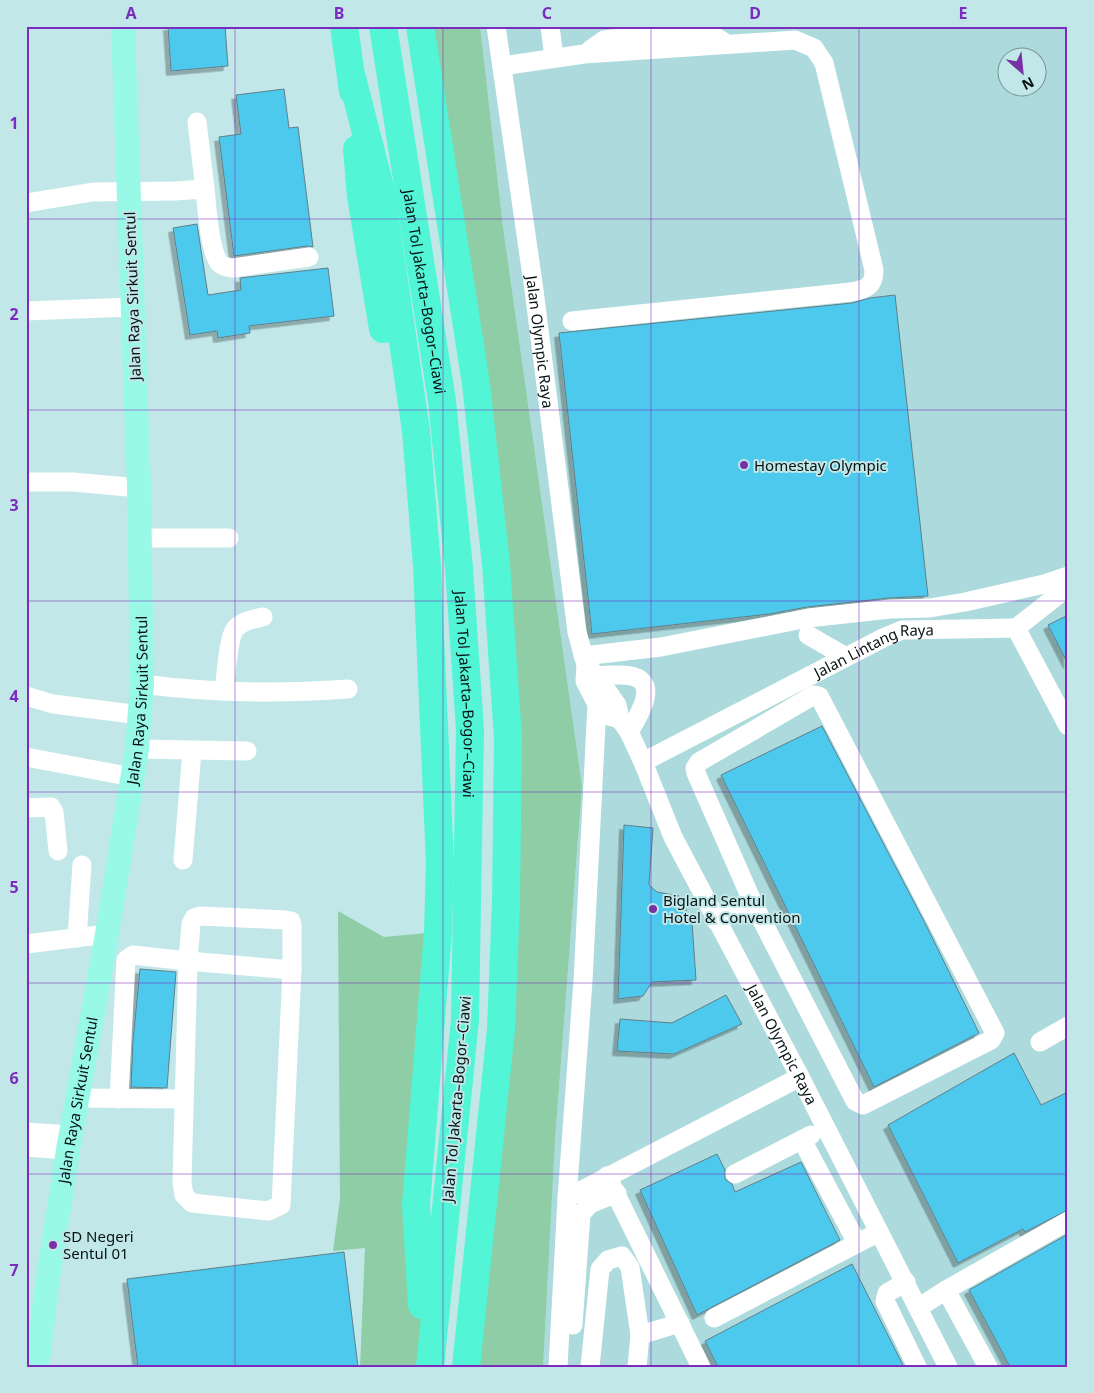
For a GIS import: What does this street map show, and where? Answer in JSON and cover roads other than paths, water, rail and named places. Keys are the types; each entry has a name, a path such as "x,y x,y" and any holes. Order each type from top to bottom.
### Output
{"highway":[{"path":"344,26 351,74 361,196 400,435 428,566 440,863 438,932 416,1206 428,1367"},
{"name":"Jalan Tol Jakarta–Bogor–Ciawi","path":"383,26 442,402 460,568 470,730 465,1020 428,1367"},
{"path":"422,34 476,384 496,564 508,738 506,902 501,1029 466,1367"}],"main road":[{"name":"Jalan Raya Sirkuit Sentul","path":"37,1367 47,1284 69,1142 107,934 137,749 142,684 139,488 123,26"}],"street":[{"name":"Jalan Olympic Raya","path":"496,26 534,290 577,632 597,704 606,715 624,726"},
{"path":"550,26 554,58"},
{"path":"502,66 584,54 796,40 814,48 824,63 874,270 874,279 870,286 851,292 572,321"},
{"path":"197,122 214,249 222,266 232,268 309,257"},
{"path":"26,203 93,192 205,189"},
{"path":"26,311 132,307"},
{"path":"26,482 63,482 139,488"},
{"path":"140,538 228,538"},
{"path":"587,670 661,647 808,618 890,609 930,608 1044,584 1068,576"},
{"path":"1068,587 1016,628 1068,726"},
{"path":"224,691 231,638 235,630 250,619 263,617"},
{"name":"Jalan Lintang Raya","path":"643,762 902,630 1016,628"},
{"path":"808,634 846,657"},
{"path":"587,670 633,676 642,682 647,691 645,702 624,726"},
{"name":"Jalan Olympic Raya","path":"587,670 617,705 624,726 643,762 673,837 800,1077 948,1367"},
{"path":"142,684 172,688 274,693 348,689"},
{"path":"814,695 819,696 995,1033 994,1036 869,1103 863,1104 855,1101 752,903 695,768 699,762 810,697 814,695"},
{"path":"26,696 53,704 140,715"},
{"path":"558,1367 567,1198 583,981 597,704"},
{"path":"137,749 247,751"},
{"path":"183,860 192,751"},
{"path":"26,757 132,777"},
{"path":"26,808 51,807 54,812 58,851"},
{"path":"78,938 82,865"},
{"path":"716,920 752,903"},
{"path":"200,916 291,921 292,970 281,1205 268,1211 192,1203 184,1195 182,1182 188,961 194,918 200,916"},
{"path":"26,944 107,934"},
{"path":"119,1099 126,960 133,955 292,970"},
{"path":"1040,1042 1068,1026"},
{"path":"567,1198 800,1077"},
{"path":"77,1098 183,1099"},
{"path":"736,1174 826,1128"},
{"path":"26,1132 69,1142"},
{"path":"802,1140 857,1243"},
{"path":"26,1147 69,1142"},
{"path":"608,1176 701,1367"},
{"path":"570,1367 581,1214 590,1204 616,1193"},
{"path":"918,1308 946,1290 1068,1221"},
{"path":"714,1318 878,1232"},
{"path":"590,1367 600,1269 608,1260 622,1256 630,1267 640,1335 637,1367"},
{"path":"906,1282 887,1294 885,1301 917,1367"},
{"path":"946,1290 988,1367"},
{"path":"640,1335 680,1324"}],"place":[{"name":"Homestay Olympic","path":"744,465"},
{"name":"Bigland Sentul Hotel & Convention","path":"653,909"},
{"name":"SD Negeri Sentul 01","path":"53,1245"}]}
